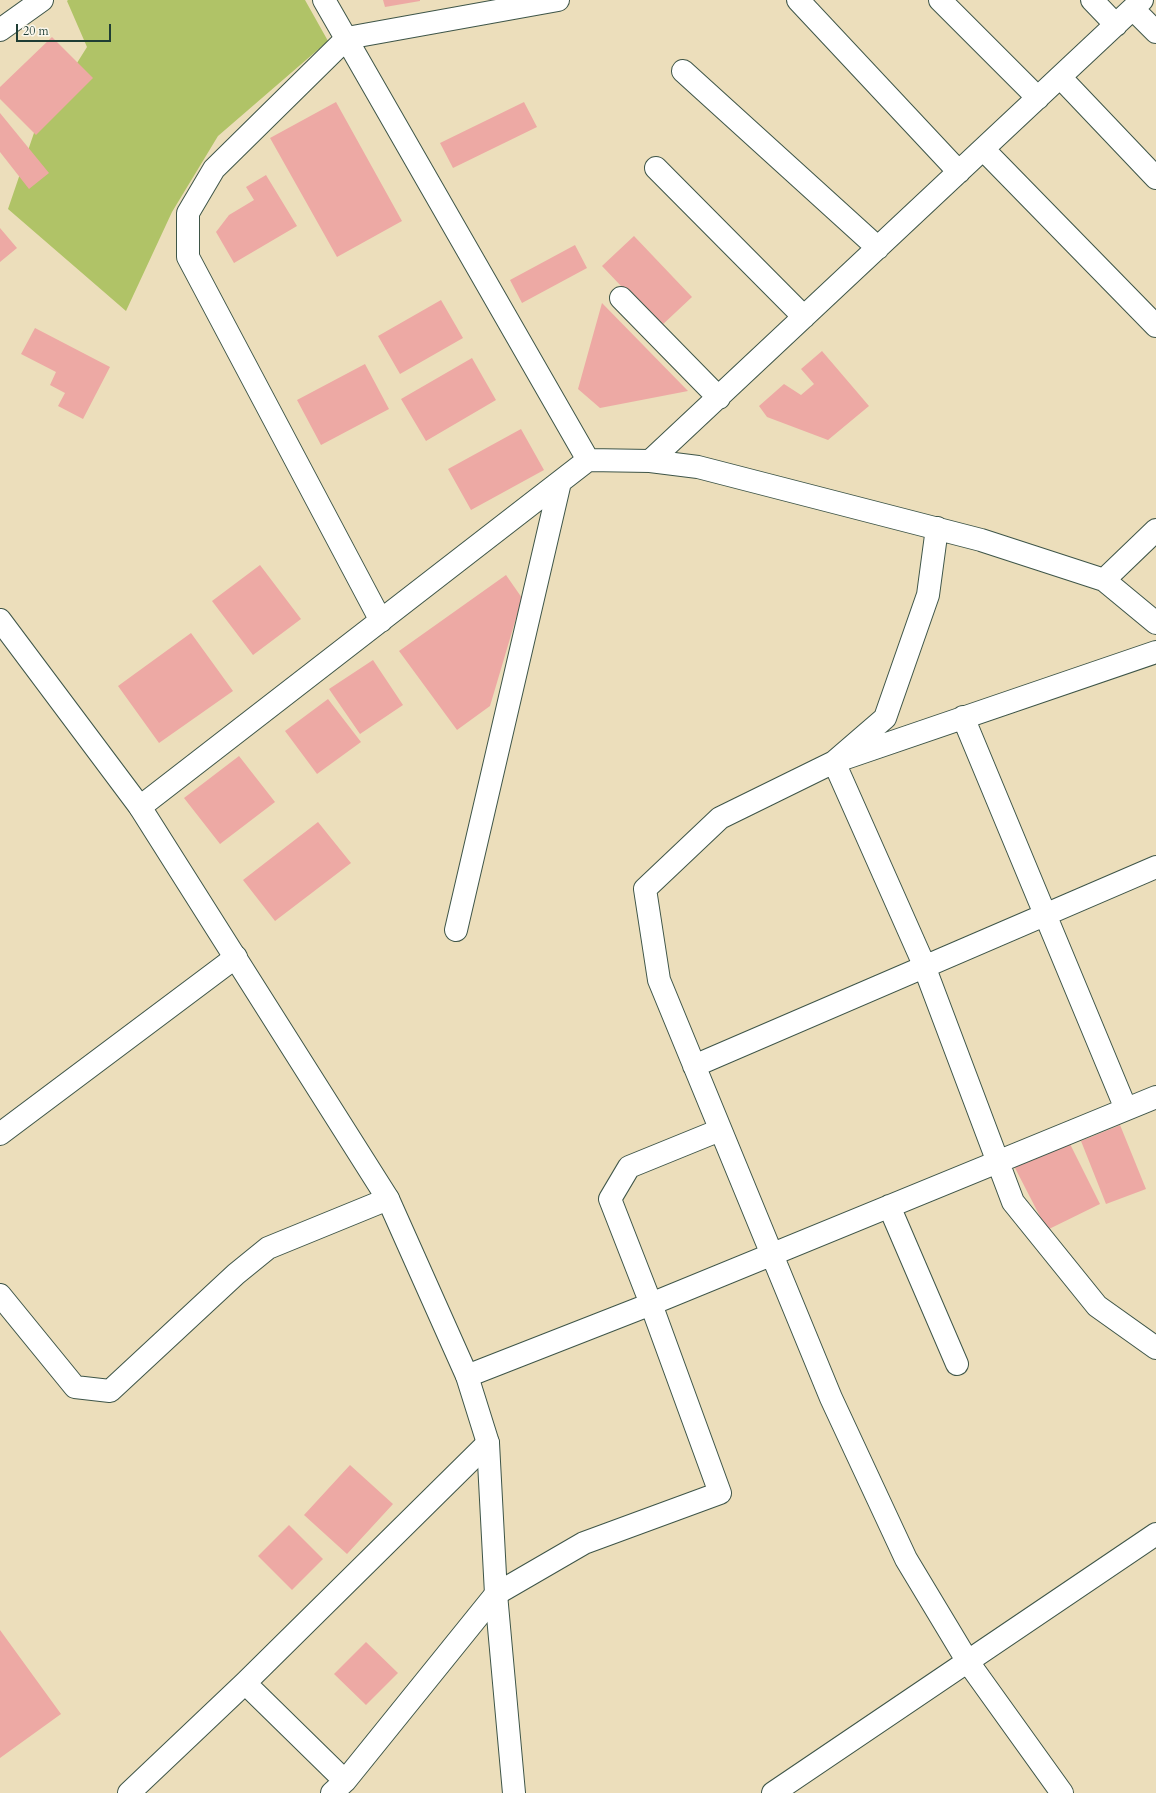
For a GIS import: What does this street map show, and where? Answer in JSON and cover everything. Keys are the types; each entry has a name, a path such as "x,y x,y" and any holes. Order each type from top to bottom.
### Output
{"street":[{"path":"0,30 42,0"},
{"path":"324,0 588,460"},
{"path":"381,621 188,256 188,213 214,169 346,38 558,0"},
{"path":"798,0 959,172"},
{"path":"940,0 1038,98"},
{"path":"1092,0 1116,25"},
{"path":"650,461 1138,4 1156,32"},
{"path":"682,71 878,248"},
{"path":"1060,77 1156,178"},
{"path":"983,150 1156,326"},
{"path":"656,168 804,317"},
{"path":"622,298 719,398"},
{"path":"140,807 588,460 650,461 698,467 981,540 1104,580 1156,623"},
{"path":"456,930 560,482"},
{"path":"834,762 885,718 928,595 937,528"},
{"path":"1104,580 1156,530"},
{"path":"0,620 140,807 388,1199 467,1376 488,1443 496,1594 514,1793"},
{"path":"1062,1793 968,1662 906,1559 831,1398 659,980 645,890 720,818 834,762 1156,652"},
{"path":"963,717 1126,1109"},
{"path":"834,762 924,967 1013,1202 1097,1306 1156,1348"},
{"path":"694,1066 1156,867"},
{"path":"0,1134 236,957"},
{"path":"467,1376 651,1304 1156,1097"},
{"path":"245,1683 338,1787 496,1594 584,1543 720,1493 651,1304 610,1199 629,1167 720,1130"},
{"path":"0,1295 75,1387 110,1391 236,1274 268,1248 388,1199"},
{"path":"889,1206 957,1364"},
{"path":"129,1793 245,1683 488,1443"},
{"path":"773,1793 1156,1534"}],"green space":[{"path":"305,0 328,41 218,136 172,212 126,311 8,209 35,130 87,47 67,1"}],"building":[{"path":"383,0 420,0 420,1 385,7"},
{"path":"52,37 93,78 36,135 0,99 0,87"},
{"path":"336,102 402,221 337,257 270,138"},
{"path":"524,102 537,127 453,168 440,143"},
{"path":"0,113 49,173 29,189 0,152"},
{"path":"266,175 297,226 234,263 216,232 229,215 254,200 246,187"},
{"path":"0,228 17,248 0,262"},
{"path":"634,236 692,297 660,327 602,266"},
{"path":"575,245 587,268 522,303 510,280"},
{"path":"441,300 463,338 400,374 378,336"},
{"path":"602,303 688,391 600,408 578,389"},
{"path":"35,328 110,367 83,419 58,406 65,393 50,385 56,372 21,354"},
{"path":"822,351 869,406 828,440 767,417 759,406 784,384 801,395 814,384 801,369"},
{"path":"472,358 496,400 426,441 401,399"},
{"path":"365,364 389,409 321,445 297,400"},
{"path":"521,429 544,470 471,510 448,469"},
{"path":"260,565 301,619 253,655 212,601"},
{"path":"506,575 522,598 490,706 457,730 399,651"},
{"path":"191,633 233,691 159,743 118,686"},
{"path":"373,660 403,705 360,734 329,689"},
{"path":"328,699 361,742 317,774 285,731"},
{"path":"239,756 275,802 220,844 184,798"},
{"path":"318,822 351,863 275,921 243,880"},
{"path":"1120,1125 1146,1189 1106,1204 1081,1141"},
{"path":"1068,1140 1100,1204 1047,1230 1014,1166"},
{"path":"350,1465 393,1504 347,1554 304,1515"},
{"path":"289,1525 323,1559 292,1590 258,1556"},
{"path":"0,1630 61,1714 0,1758"},
{"path":"366,1642 398,1673 366,1705 334,1674"}]}
